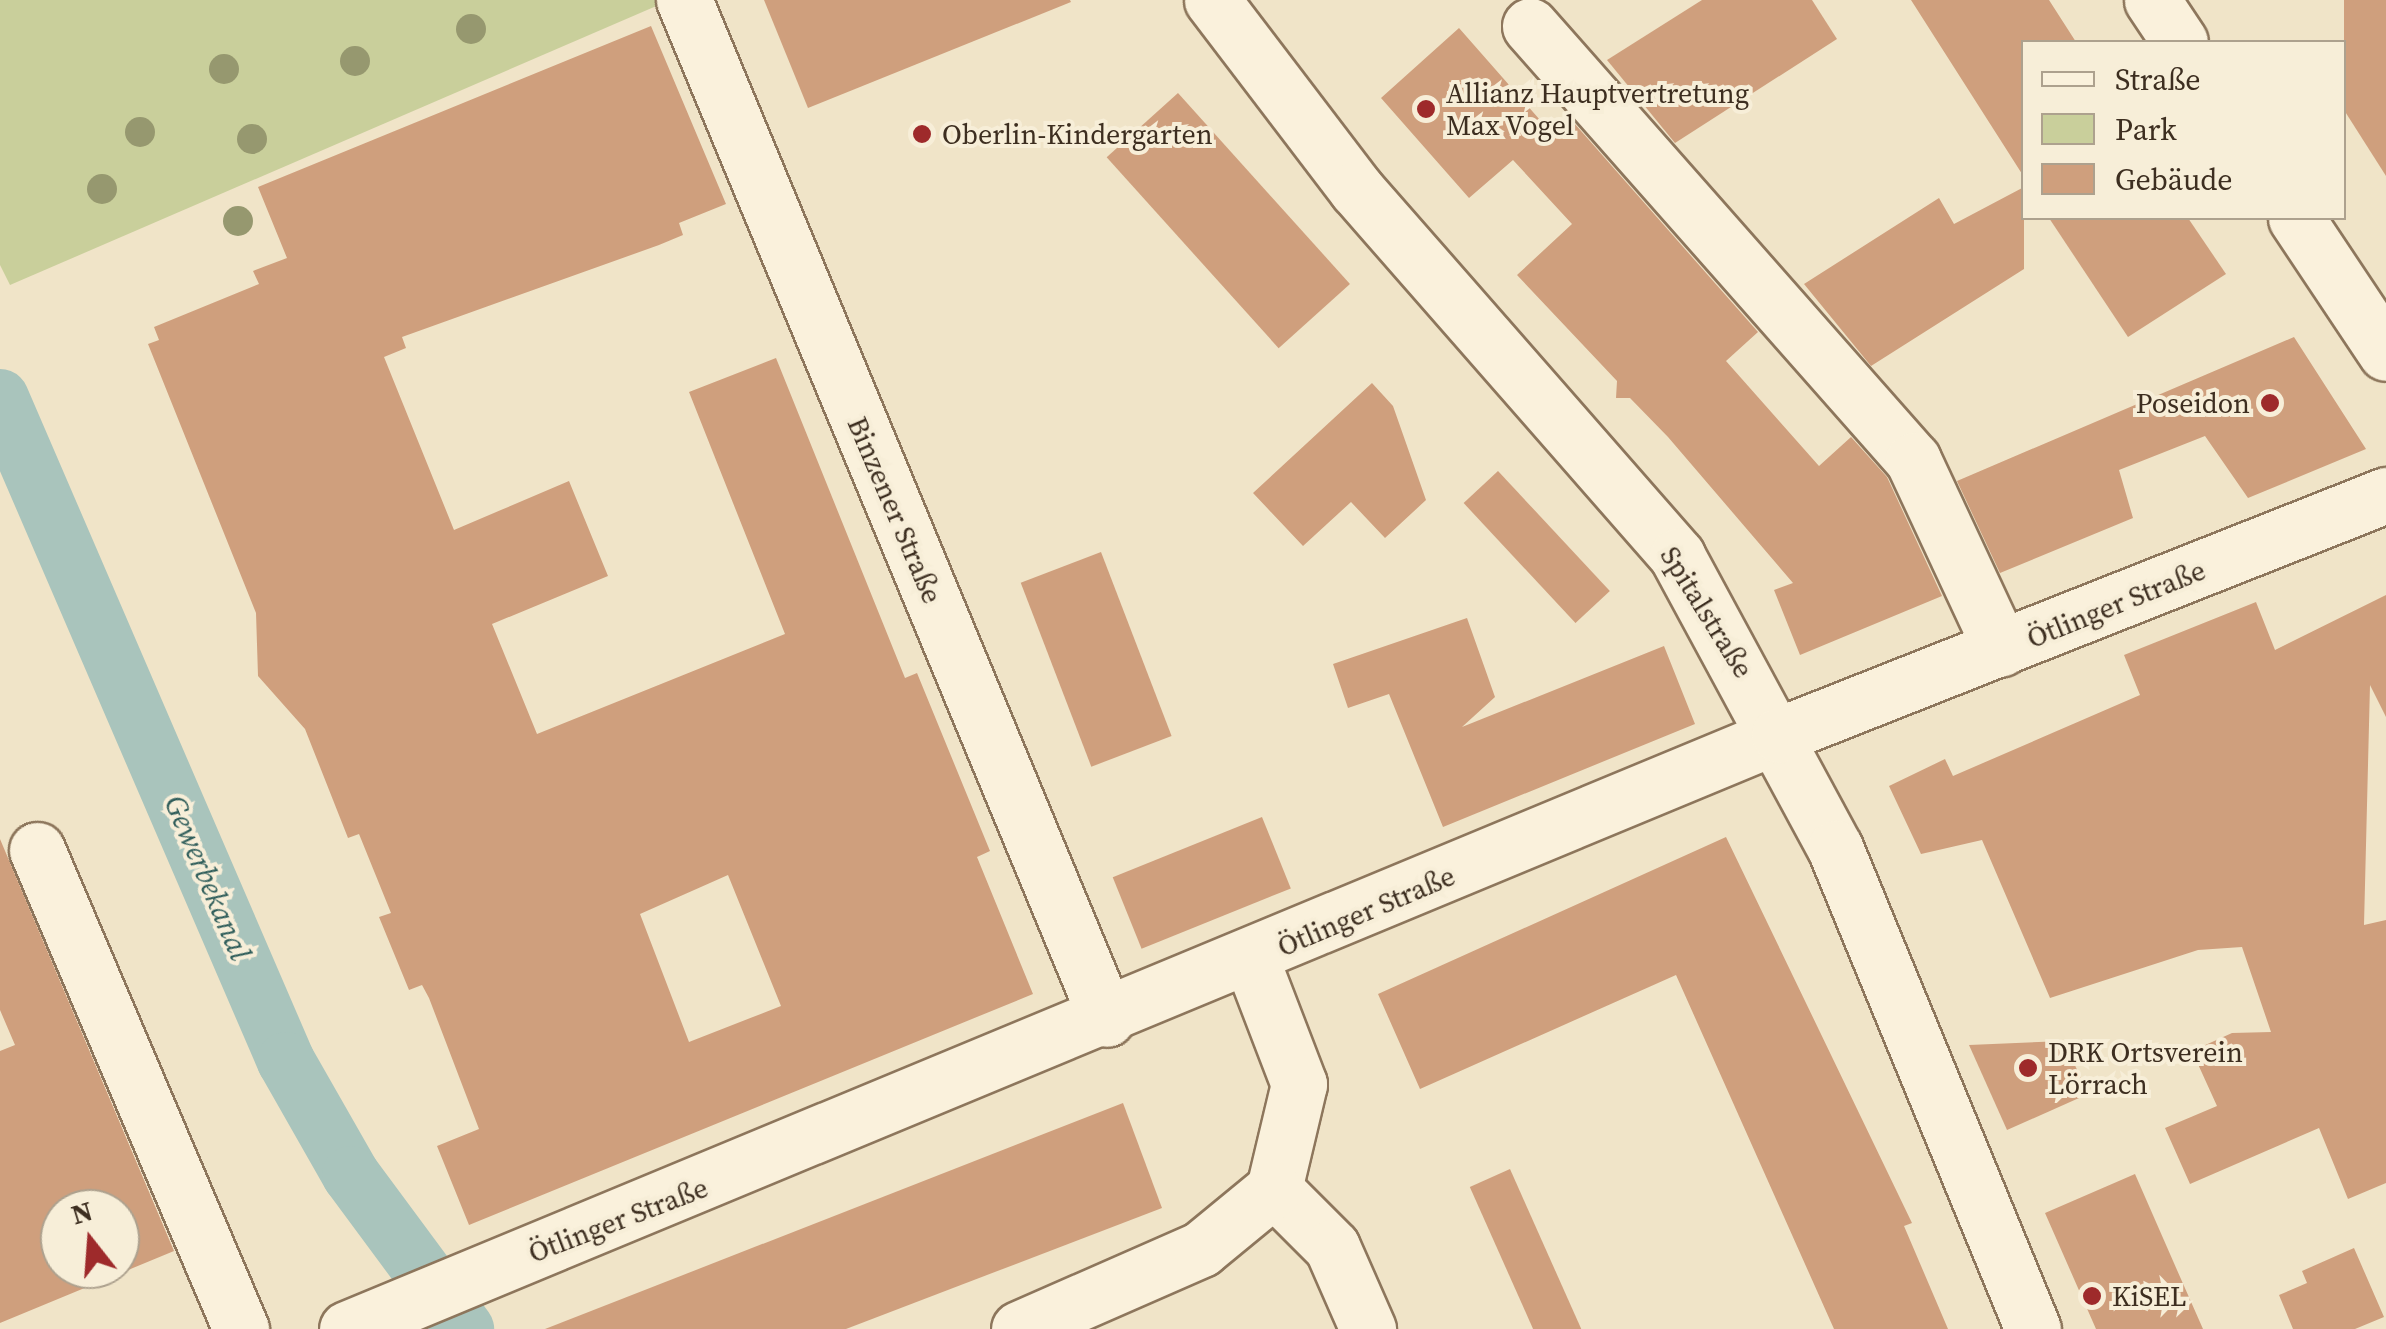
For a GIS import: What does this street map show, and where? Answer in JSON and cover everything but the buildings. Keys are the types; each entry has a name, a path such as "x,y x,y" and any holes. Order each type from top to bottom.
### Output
{"street":[{"name":"Binzener Straße","path":"684,0 1107,1019"},
{"name":"Spitalstraße","path":"1212,0 1356,189 1676,556 1779,734 1836,848 2033,1329"},
{"path":"2152,0 2179,40"},
{"path":"1530,26 1914,460 2001,650"},
{"path":"2297,220 2386,353"},
{"name":"Ötlinger Straße","path":"387,1319 468,1278 1107,1019 1779,734 2001,650 2386,494"},
{"path":"38,850 241,1329"},
{"path":"1019,1329 1201,1249 1274,1189 1300,1084 1251,959"},
{"path":"1274,1189 1332,1247 1368,1329"}],"green space":[{"path":"0,0 660,0 661,4 10,285 0,265"}],"waterway":[{"name":"Gewerbekanal","path":"0,398 286,1061 351,1175 465,1329"}],"place":[{"name":"Allianz Hauptvertretung Max Vogel","path":"1426,109"},
{"name":"Oberlin-Kindergarten","path":"922,134"},
{"name":"Poseidon","path":"2270,403"},
{"name":"DRK Ortsverein Lörrach","path":"2028,1068"},
{"name":"KiSEL","path":"2092,1296"}]}
